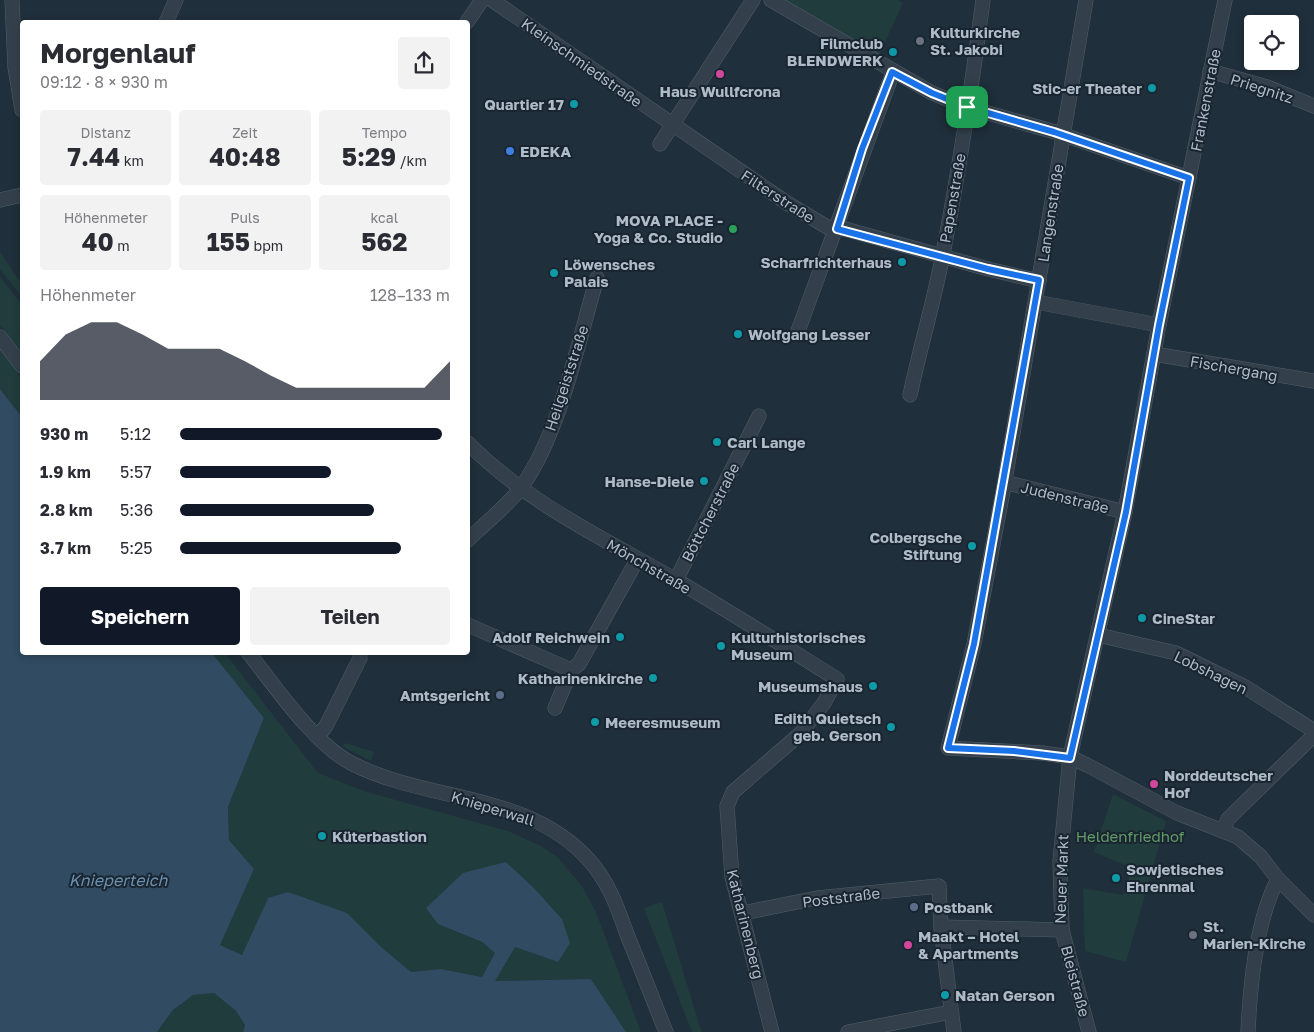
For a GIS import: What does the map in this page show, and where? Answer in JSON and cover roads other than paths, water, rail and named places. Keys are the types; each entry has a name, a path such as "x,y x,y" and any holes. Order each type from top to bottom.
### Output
{"street":[{"path":"12,0 15,67 20,98"},
{"path":"167,20 176,0"},
{"path":"468,20 482,0"},
{"name":"Kleinschmiedstraße","path":"492,0 672,125"},
{"path":"660,144 753,0"},
{"path":"771,0 892,72 932,93 967,107 1189,178"},
{"name":"Papenstraße","path":"910,395 922,336 942,256 983,0"},
{"name":"Langenstraße","path":"1070,758 1014,751 948,748 974,644 1004,486 1086,0"},
{"name":"Frankenstraße","path":"1070,758 1126,512 1159,325 1223,0"},
{"path":"798,331 837,229 862,149 892,72"},
{"name":"Priegnitz","path":"1210,72 1267,87 1314,106"},
{"name":"Filterstraße","path":"672,125 787,203 829,228 1039,280"},
{"path":"0,200 20,195"},
{"name":"Heilgeiststraße","path":"470,538 522,488 535,464 559,410 597,278"},
{"path":"1036,302 1159,325"},
{"path":"0,337 20,363"},
{"name":"Fischergang","path":"1154,354 1314,381"},
{"name":"Böttcherstraße","path":"676,580 759,416"},
{"name":"Mönchstraße","path":"470,445 500,472 575,523 637,560 676,580 837,679"},
{"name":"Judenstraße","path":"1004,486 1012,484 1126,512"},
{"path":"555,708 571,670 579,664 637,560"},
{"path":"470,626 571,670"},
{"name":"Lobshagen","path":"1098,635 1176,653 1245,687 1314,731"},
{"name":"Knieperwall","path":"250,655 318,736 351,763 419,786 520,812 546,824 569,840 590,861 609,888 666,1032"},
{"path":"318,736 326,726 360,658"},
{"name":"Katharinenberg","path":"772,1032 743,913 732,877 727,806 733,792 800,734 824,703 837,679"},
{"path":"1223,830 1228,819 1314,735"},
{"path":"1070,758 1178,813 1223,830 1238,838 1261,857 1278,879 1314,915"},
{"name":"Neuer Markt","path":"941,927 1062,930 1060,861 1070,758"},
{"path":"1248,1032 1250,987 1268,897 1278,879"},
{"name":"Poststraße","path":"743,913 817,898 939,886 941,927"},
{"path":"941,927 954,1032"},
{"name":"Bleistraße","path":"1062,930 1090,1032"},
{"path":"848,1032 951,1012"}],"water":[{"name":"Knieperteich","path":"0,389 20,414 20,655 214,655 264,718 228,807 229,840 254,869 220,945 242,955 268,898 288,892 347,913 380,946 411,972 441,969 482,977 495,953 482,942 438,924 426,908 463,873 506,862 535,889 562,919 570,943 558,962 515,947 495,981 591,979 626,1032 243,1032 245,1025 236,1011 214,993 193,995 173,1010 157,1032 0,1032"}],"place":[{"name":"Kulturkirche St. Jakobi","path":"920,41"},
{"name":"Filmclub BLENDWERK","path":"893,52"},
{"name":"Haus Wullfcrona","path":"720,74"},
{"name":"Stic-er Theater","path":"1152,88"},
{"name":"Quartier 17","path":"574,104"},
{"name":"EDEKA","path":"510,151"},
{"name":"MOVA PLACE - Yoga & Co. Studio","path":"733,229"},
{"name":"Scharfrichterhaus","path":"902,262"},
{"name":"Löwensches Palais","path":"554,273"},
{"name":"Wolfgang Lesser","path":"738,334"},
{"name":"Carl Lange","path":"717,442"},
{"name":"Hanse-Diele","path":"704,481"},
{"name":"Colbergsche Stiftung","path":"972,546"},
{"name":"CineStar","path":"1142,618"},
{"name":"Adolf Reichwein","path":"620,637"},
{"name":"Kulturhistorisches Museum","path":"721,646"},
{"name":"Katharinenkirche","path":"653,678"},
{"name":"Museumshaus","path":"873,686"},
{"name":"Amtsgericht","path":"500,695"},
{"name":"Meeresmuseum","path":"595,722"},
{"name":"Edith Quietsch geb. Gerson","path":"891,727"},
{"name":"Norddeutscher Hof","path":"1154,784"},
{"name":"Küterbastion","path":"322,836"},
{"name":"Sowjetisches Ehrenmal","path":"1116,878"},
{"name":"Postbank","path":"914,907"},
{"name":"St. Marien-Kirche","path":"1193,935"},
{"name":"Maakt – Hotel & Apartments","path":"908,945"},
{"name":"Natan Gerson","path":"945,995"}],"park label":[{"name":"Heldenfriedhof","path":"1130,836"}]}
